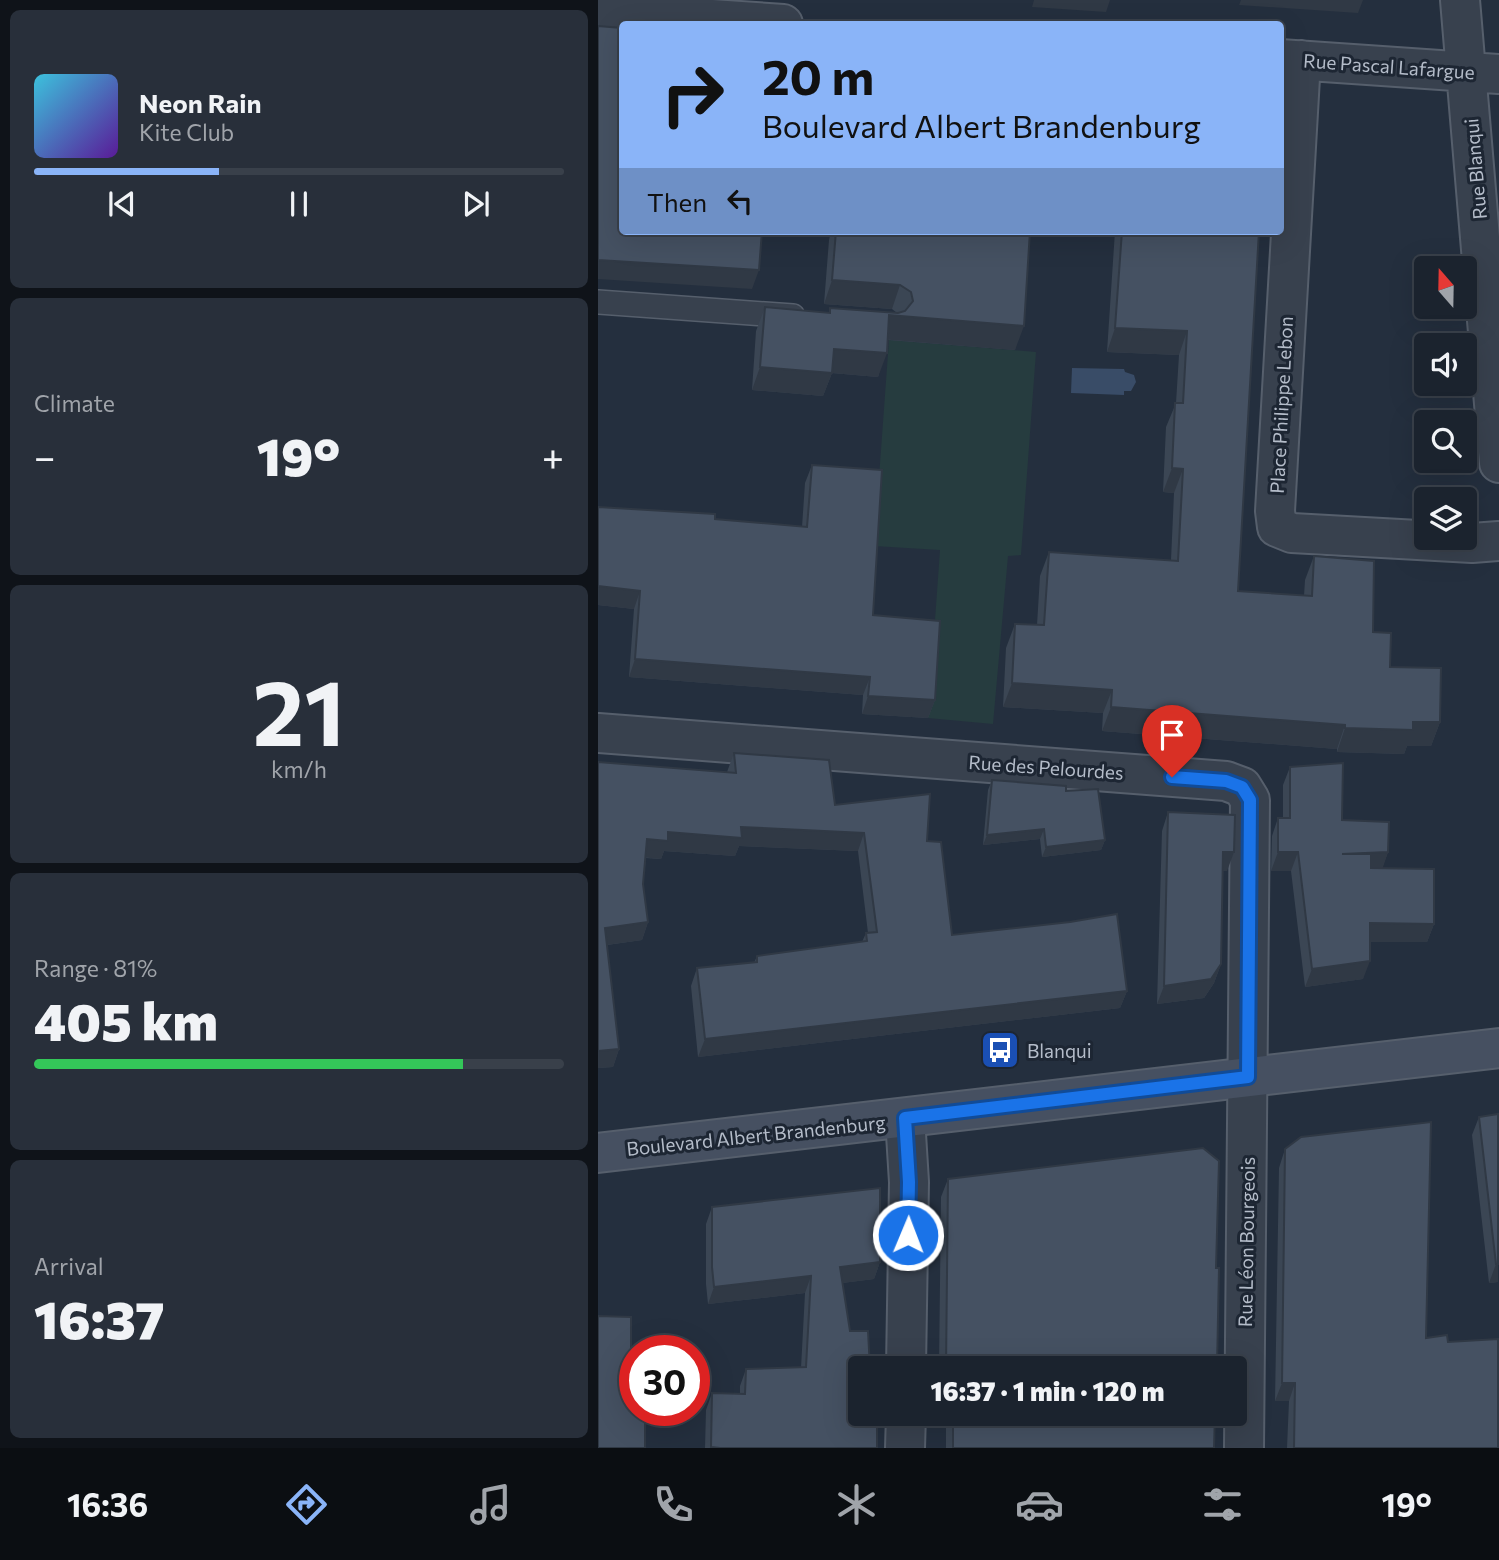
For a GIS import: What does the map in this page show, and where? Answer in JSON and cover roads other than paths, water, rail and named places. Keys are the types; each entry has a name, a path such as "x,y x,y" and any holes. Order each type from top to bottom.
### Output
{"street":[{"name":"Rue Blanqui","path":"1460,0 1482,73 1499,463"},
{"path":"598,11 740,21"},
{"name":"Rue Pascal Lafargue","path":"1291,60 1482,73"},
{"name":"Place Philippe Lebon","path":"1291,60 1275,511 1277,527 1292,533 1472,543 1499,541"},
{"name":"Rue des Pelourdes","path":"598,733 1226,781 1242,787 1250,800 1248,1077"},
{"name":"Boulevard Albert Brandenburg","path":"598,1153 1499,1048"},
{"name":"Rue Léon Bourgeois","path":"1244,1448 1248,1077"},
{"path":"905,1118 909,1182 906,1356"},
{"path":"905,1448 906,1426"}],"lane":[{"path":"598,302 821,318"}],"water":[{"path":"1072,368 1124,369 1134,375 1136,382 1131,391 1124,391 1124,395 1071,393"}],"place":[{"name":"Blanqui","path":"1000,1050"}]}
